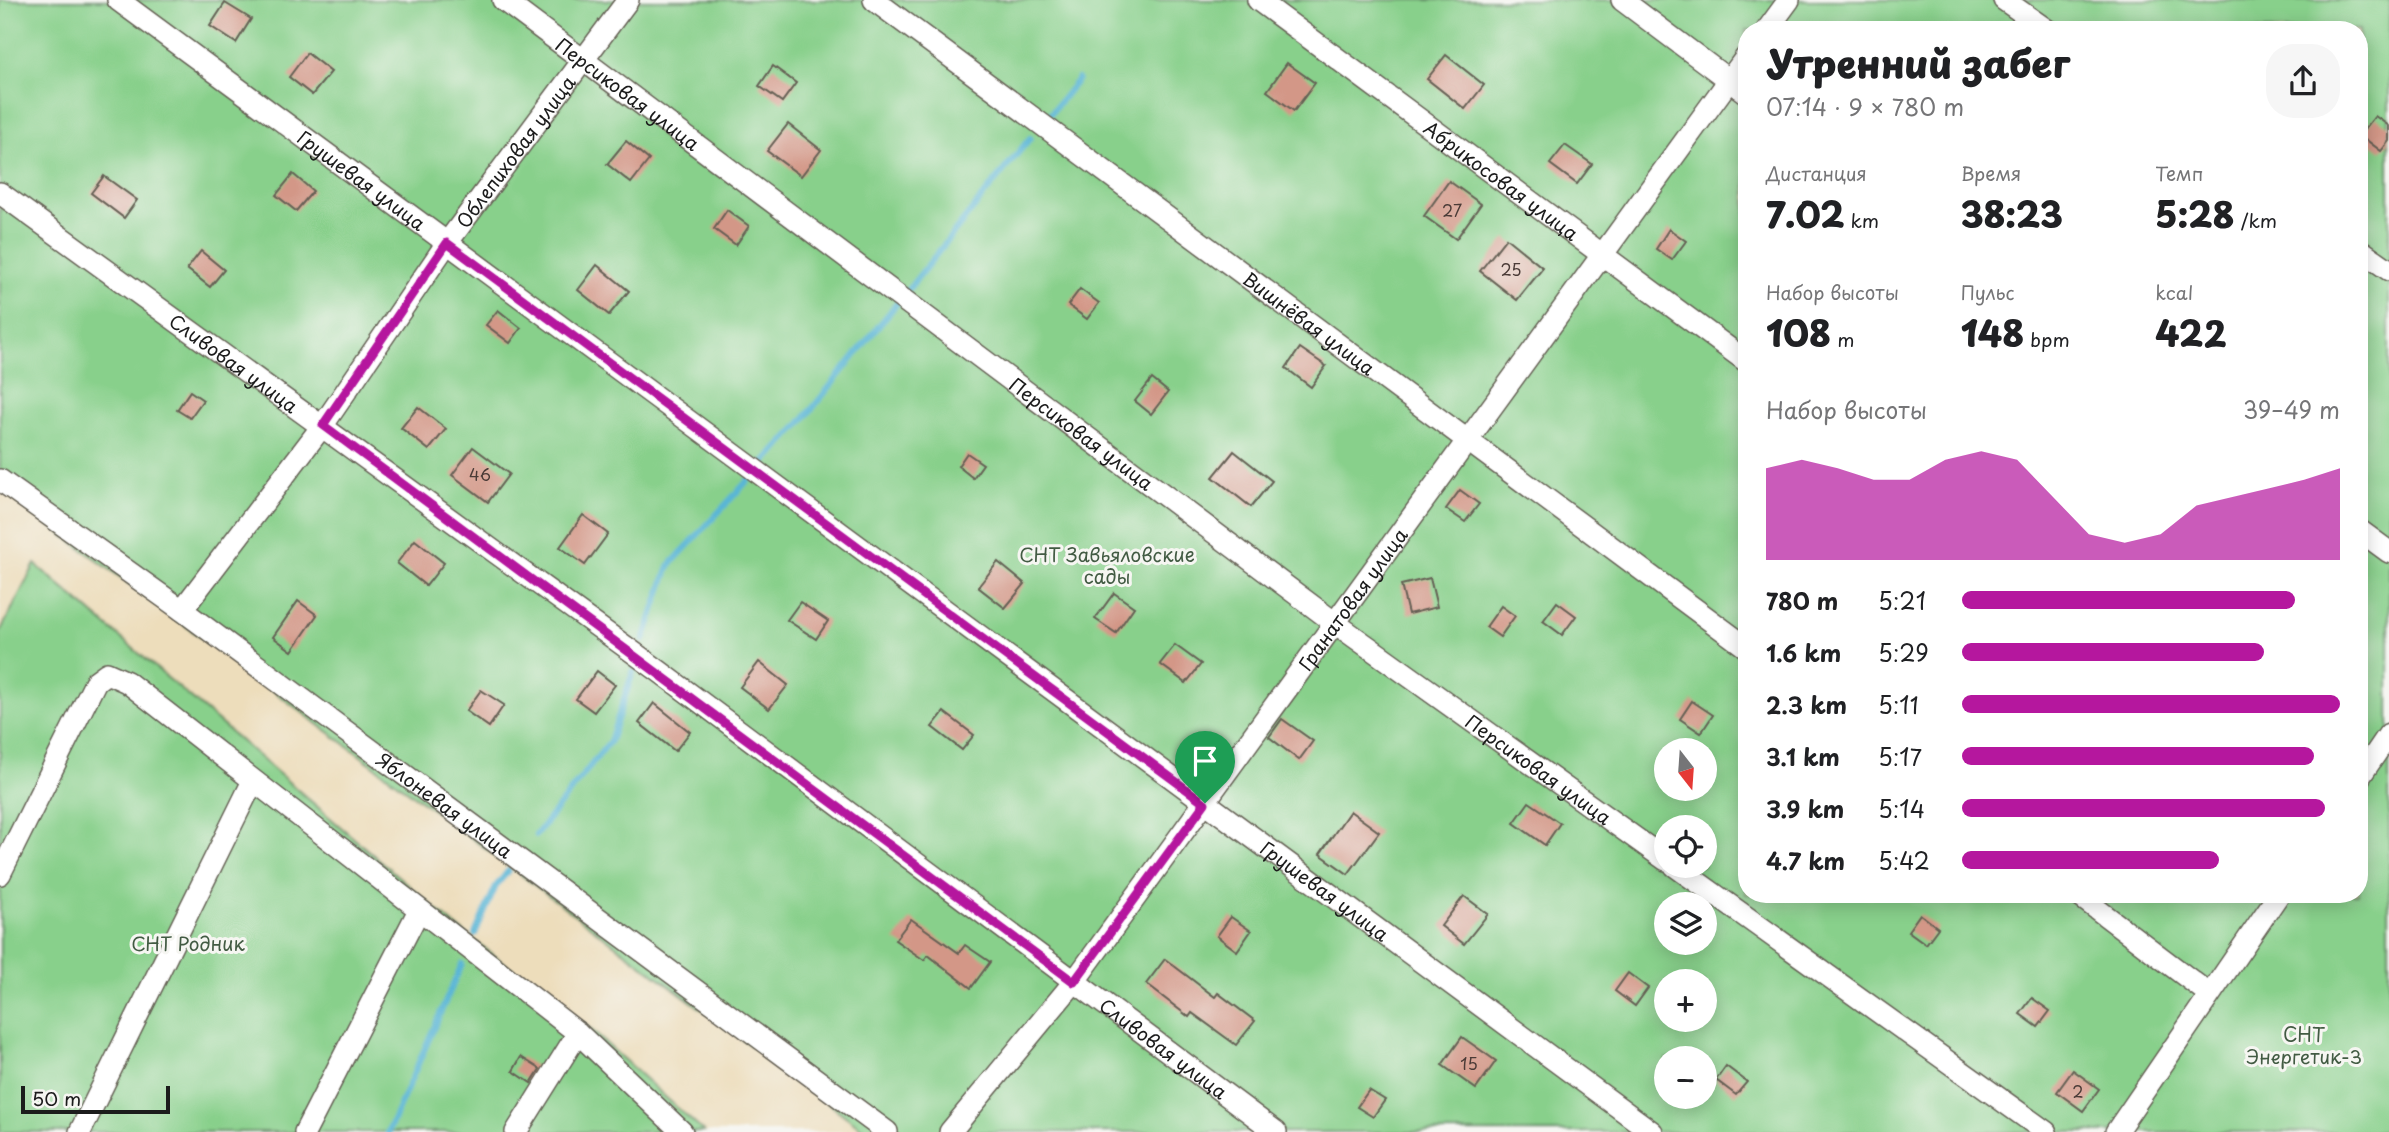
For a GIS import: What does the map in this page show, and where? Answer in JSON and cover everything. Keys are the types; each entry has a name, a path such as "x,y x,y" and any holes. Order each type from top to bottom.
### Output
{"street":[{"name":"Грушевая улица","path":"118,0 1652,1132"},
{"name":"Персиковая улица","path":"503,0 1335,623 1654,851"},
{"name":"Облепиховая улица","path":"182,610 323,425 447,243 628,0"},
{"name":"Вишнёвая улица","path":"874,0 1738,641"},
{"name":"Абрикосовая улица","path":"1258,0 1738,355"},
{"path":"1622,0 1738,87"},
{"path":"1774,21 1789,0"},
{"path":"2004,0 2034,21"},
{"name":"Гранатовая улица","path":"950,1132 1074,982 1601,254 1738,87"},
{"name":"Сливовая улица","path":"0,192 323,425 1276,1132"},
{"path":"2368,255 2389,270"},
{"name":"Яблоневая улица","path":"0,480 182,610 887,1132"},
{"path":"2368,537 2389,552"},
{"path":"0,874 96,681 107,673 127,682 578,1034 682,1132"},
{"path":"2368,765 2389,734"},
{"path":"80,1132 253,781"},
{"path":"1692,878 2046,1132"},
{"path":"2089,903 2209,994"},
{"path":"2116,1132 2272,903"},
{"path":"305,1132 419,910"},
{"path":"516,1132 578,1034"}],"green space":[{"name":"СНТ Завьяловские сады","path":"0,0 2389,0 2389,1132 867,1132 0,488"},
{"name":"СНТ Родник","path":"35,564 456,926 589,1028 704,1132 0,1132 0,632"}],"building":[{"path":"225,3 251,19 236,43 210,26"},
{"path":"307,53 331,72 312,95 289,77"},
{"path":"1446,55 1484,85 1465,109 1427,79"},
{"path":"1287,63 1315,83 1294,111 1267,91"},
{"path":"773,66 796,83 782,102 759,86"},
{"path":"2375,116 2389,126 2389,141 2381,151 2368,141 2368,125"},
{"path":"788,124 821,150 801,176 767,151"},
{"path":"626,141 649,160 631,183 607,164"},
{"path":"1565,145 1592,164 1577,184 1550,164"},
{"path":"293,174 313,191 296,211 276,195"},
{"path":"104,176 137,200 124,218 91,193"},
{"path":"1449,181 1481,204 1456,239 1424,216"},
{"path":"727,210 749,226 736,245 714,229"},
{"path":"1669,229 1686,241 1672,260 1656,249"},
{"path":"1506,238 1543,268 1517,300 1480,271"},
{"path":"201,251 224,270 210,287 187,269"},
{"path":"597,265 629,291 609,315 578,290"},
{"path":"1080,289 1099,303 1087,319 1068,305"},
{"path":"498,310 521,328 510,343 486,325"},
{"path":"1300,348 1326,366 1311,387 1286,368"},
{"path":"1152,379 1168,392 1151,414 1135,401"},
{"path":"190,391 203,400 190,418 177,410"},
{"path":"418,407 446,429 429,450 401,428"},
{"path":"473,447 509,474 488,502 452,475"},
{"path":"1234,451 1272,481 1251,507 1213,477"},
{"path":"967,453 983,464 973,478 958,466"},
{"path":"1460,490 1479,504 1465,522 1446,509"},
{"path":"583,515 608,534 585,565 560,547"},
{"path":"415,540 444,563 426,586 397,563"},
{"path":"998,562 1025,584 1005,608 978,587"},
{"path":"1430,578 1437,607 1408,614 1401,585"},
{"path":"1114,593 1134,607 1116,633 1095,619"},
{"path":"298,601 317,615 292,651 273,637"},
{"path":"800,602 828,621 816,639 787,620"},
{"path":"1557,602 1576,616 1562,635 1543,621"},
{"path":"1501,606 1515,616 1500,637 1486,627"},
{"path":"1175,645 1201,664 1186,683 1160,664"},
{"path":"759,662 788,685 769,709 740,687"},
{"path":"597,671 615,685 594,712 576,699"},
{"path":"481,690 504,705 489,727 466,711"},
{"path":"1692,701 1713,715 1701,733 1680,719"},
{"path":"654,703 690,732 675,751 639,723"},
{"path":"944,712 974,735 962,750 932,727"},
{"path":"1282,719 1313,741 1299,760 1269,737"},
{"path":"1529,802 1560,823 1545,845 1514,823"},
{"path":"1350,811 1379,832 1348,874 1320,854"},
{"path":"1464,896 1488,914 1464,944 1441,926"},
{"path":"1920,914 1938,928 1926,944 1908,931"},
{"path":"1231,917 1251,931 1237,951 1217,936"},
{"path":"911,919 959,953 965,945 990,962 971,988 928,955 924,960 895,940"},
{"path":"1165,959 1215,997 1218,993 1255,1021 1236,1045 1192,1013 1189,1017 1146,984"},
{"path":"1628,973 1648,988 1635,1006 1615,991"},
{"path":"2032,998 2050,1011 2038,1027 2020,1014"},
{"path":"1462,1037 1496,1061 1476,1089 1442,1065"},
{"path":"521,1057 540,1069 531,1083 513,1071"},
{"path":"1726,1066 1747,1082 1736,1095 1717,1079"},
{"path":"2073,1070 2099,1089 2083,1111 2057,1092"},
{"path":"1369,1090 1385,1100 1373,1117 1357,1107"}],"waterway":[{"path":"1051,113 1078,79"},
{"path":"644,640 669,566 799,425 1030,138"},
{"path":"536,835 610,741 633,672"},
{"path":"475,934 496,886 508,871"},
{"path":"388,1132 462,964"}],"route":[{"path":"447,243 1205,803 1074,982 659,671 323,425 447,243"}],"park label":[{"name":"СНТ Энергетик-3","path":"2304,1045"}]}
